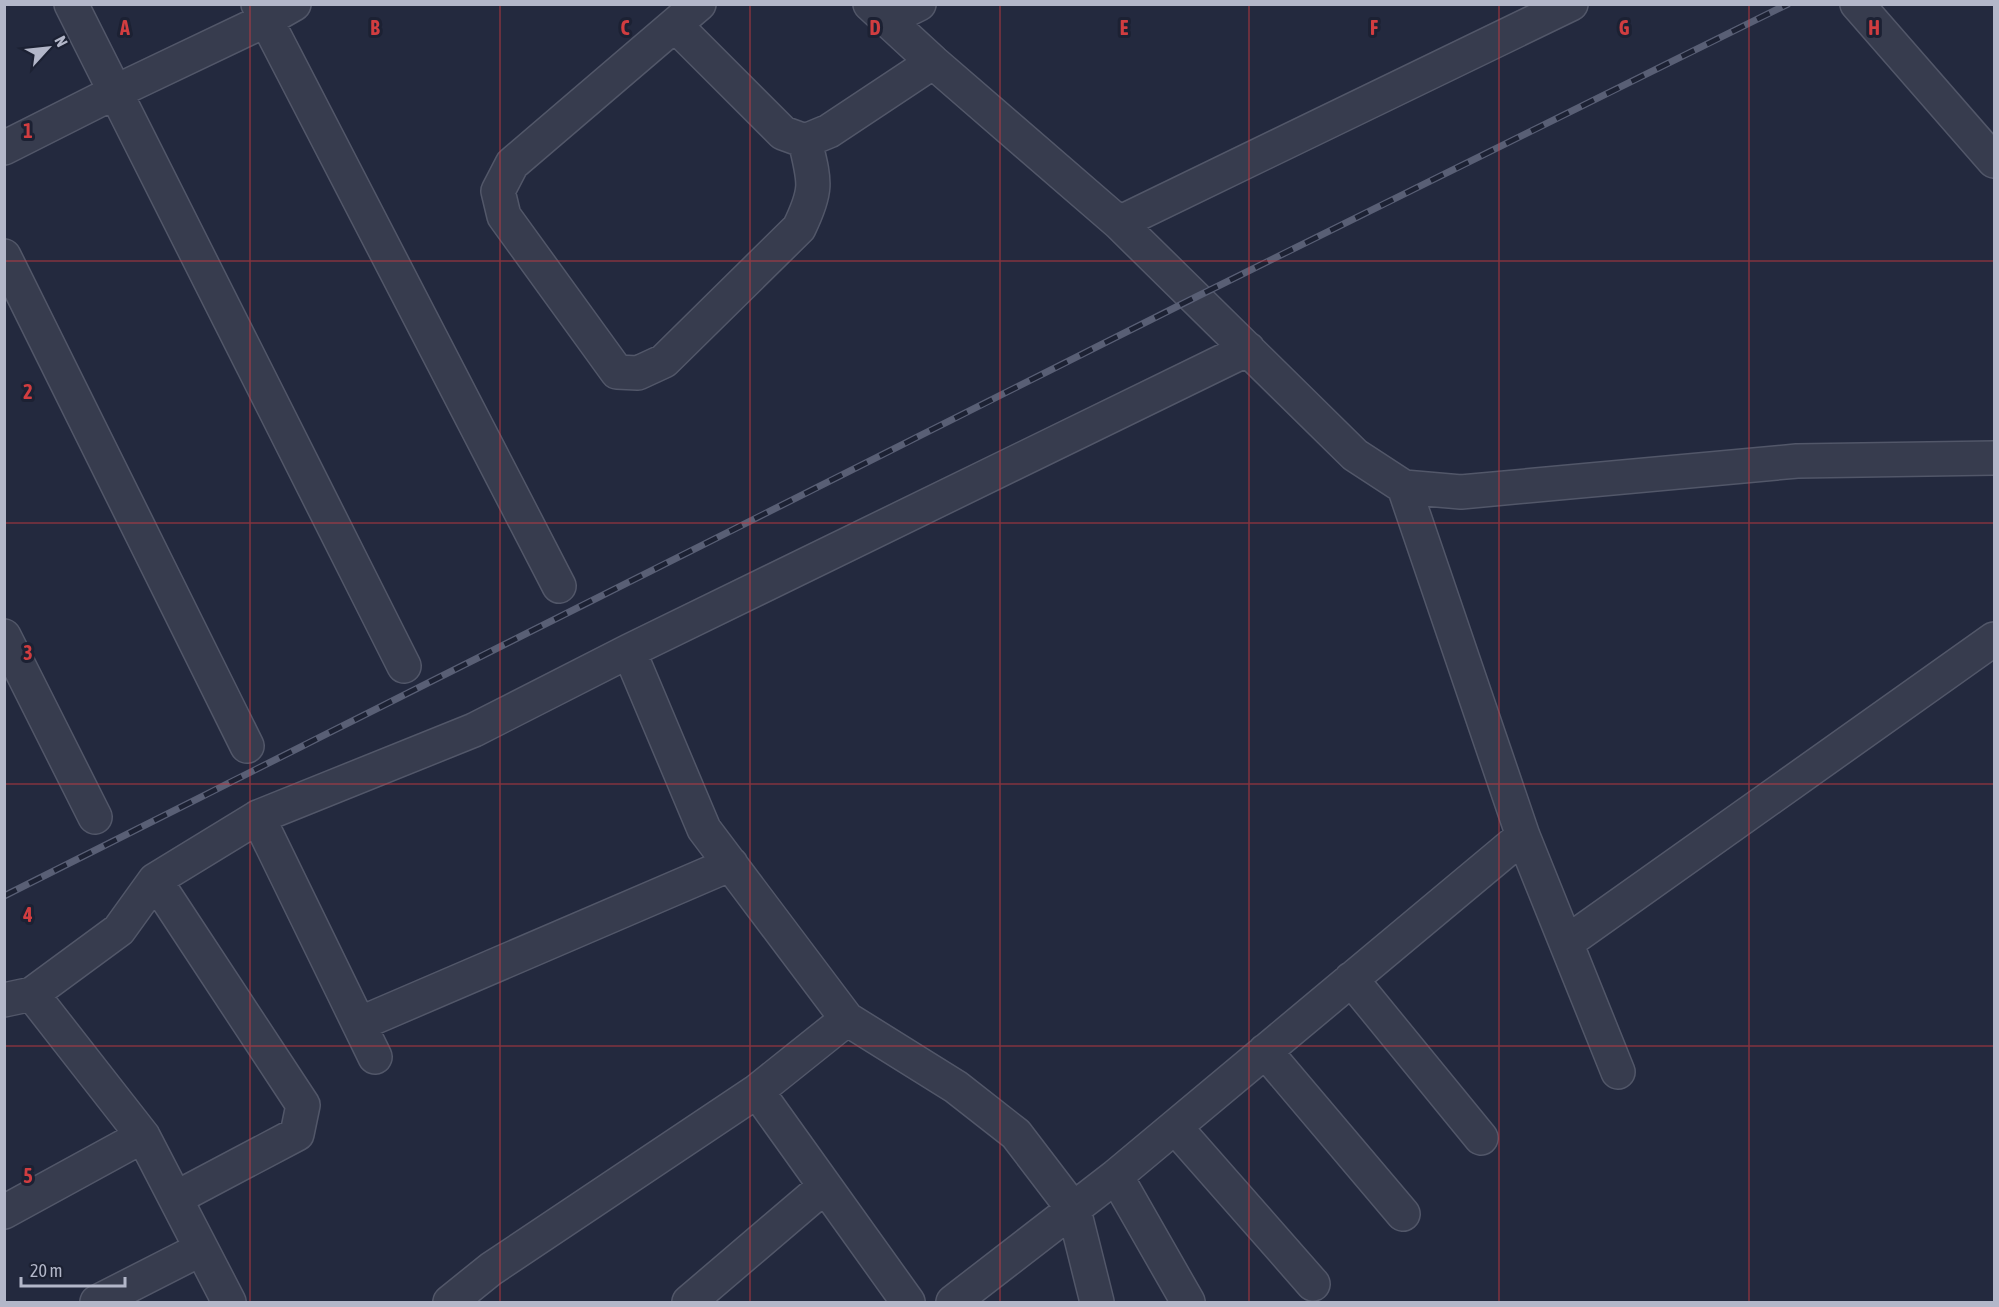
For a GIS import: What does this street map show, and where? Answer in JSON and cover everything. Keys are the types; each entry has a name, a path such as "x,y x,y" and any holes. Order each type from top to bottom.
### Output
{"street":[{"path":"71,4 404,666"},
{"path":"4,148 115,92 262,12 294,4"},
{"path":"879,12 919,4"},
{"path":"1119,223 1571,4"},
{"path":"1857,4 1995,161"},
{"path":"262,12 559,586"},
{"path":"879,12 933,62 1119,223 1355,455 1404,487 1461,492 1797,460 1995,458"},
{"path":"805,141 814,180 811,205 800,228 664,361 638,373 617,372 504,216 498,191 512,164 687,15 783,133 805,141 829,131 933,62"},
{"path":"4,256 247,746"},
{"path":"229,1302 143,1136 18,997 119,930 155,880 258,817 474,730 629,651 1248,349"},
{"path":"1404,487 1523,836 1618,1072"},
{"path":"4,636 95,817"},
{"path":"1566,943 1995,639"},
{"path":"629,651 704,829 847,1019 956,1087 1016,1134 1074,1210 1097,1302"},
{"path":"258,817 375,1057"},
{"path":"953,1302 1116,1176 1523,836"},
{"path":"359,1024 731,864"},
{"path":"155,880 303,1105 297,1134 176,1198"},
{"path":"1352,979 1481,1138"},
{"path":"450,1302 491,1269 757,1091 847,1019"},
{"path":"1265,1052 1403,1214"},
{"path":"757,1091 908,1302"},
{"path":"1175,1127 1313,1284"},
{"path":"4,1212 143,1136"},
{"path":"1116,1176 1188,1302"},
{"path":"689,1302 825,1186"},
{"path":"97,1302 201,1249"}],"railway":[{"path":"4,896 1196,297 1788,4"}]}
